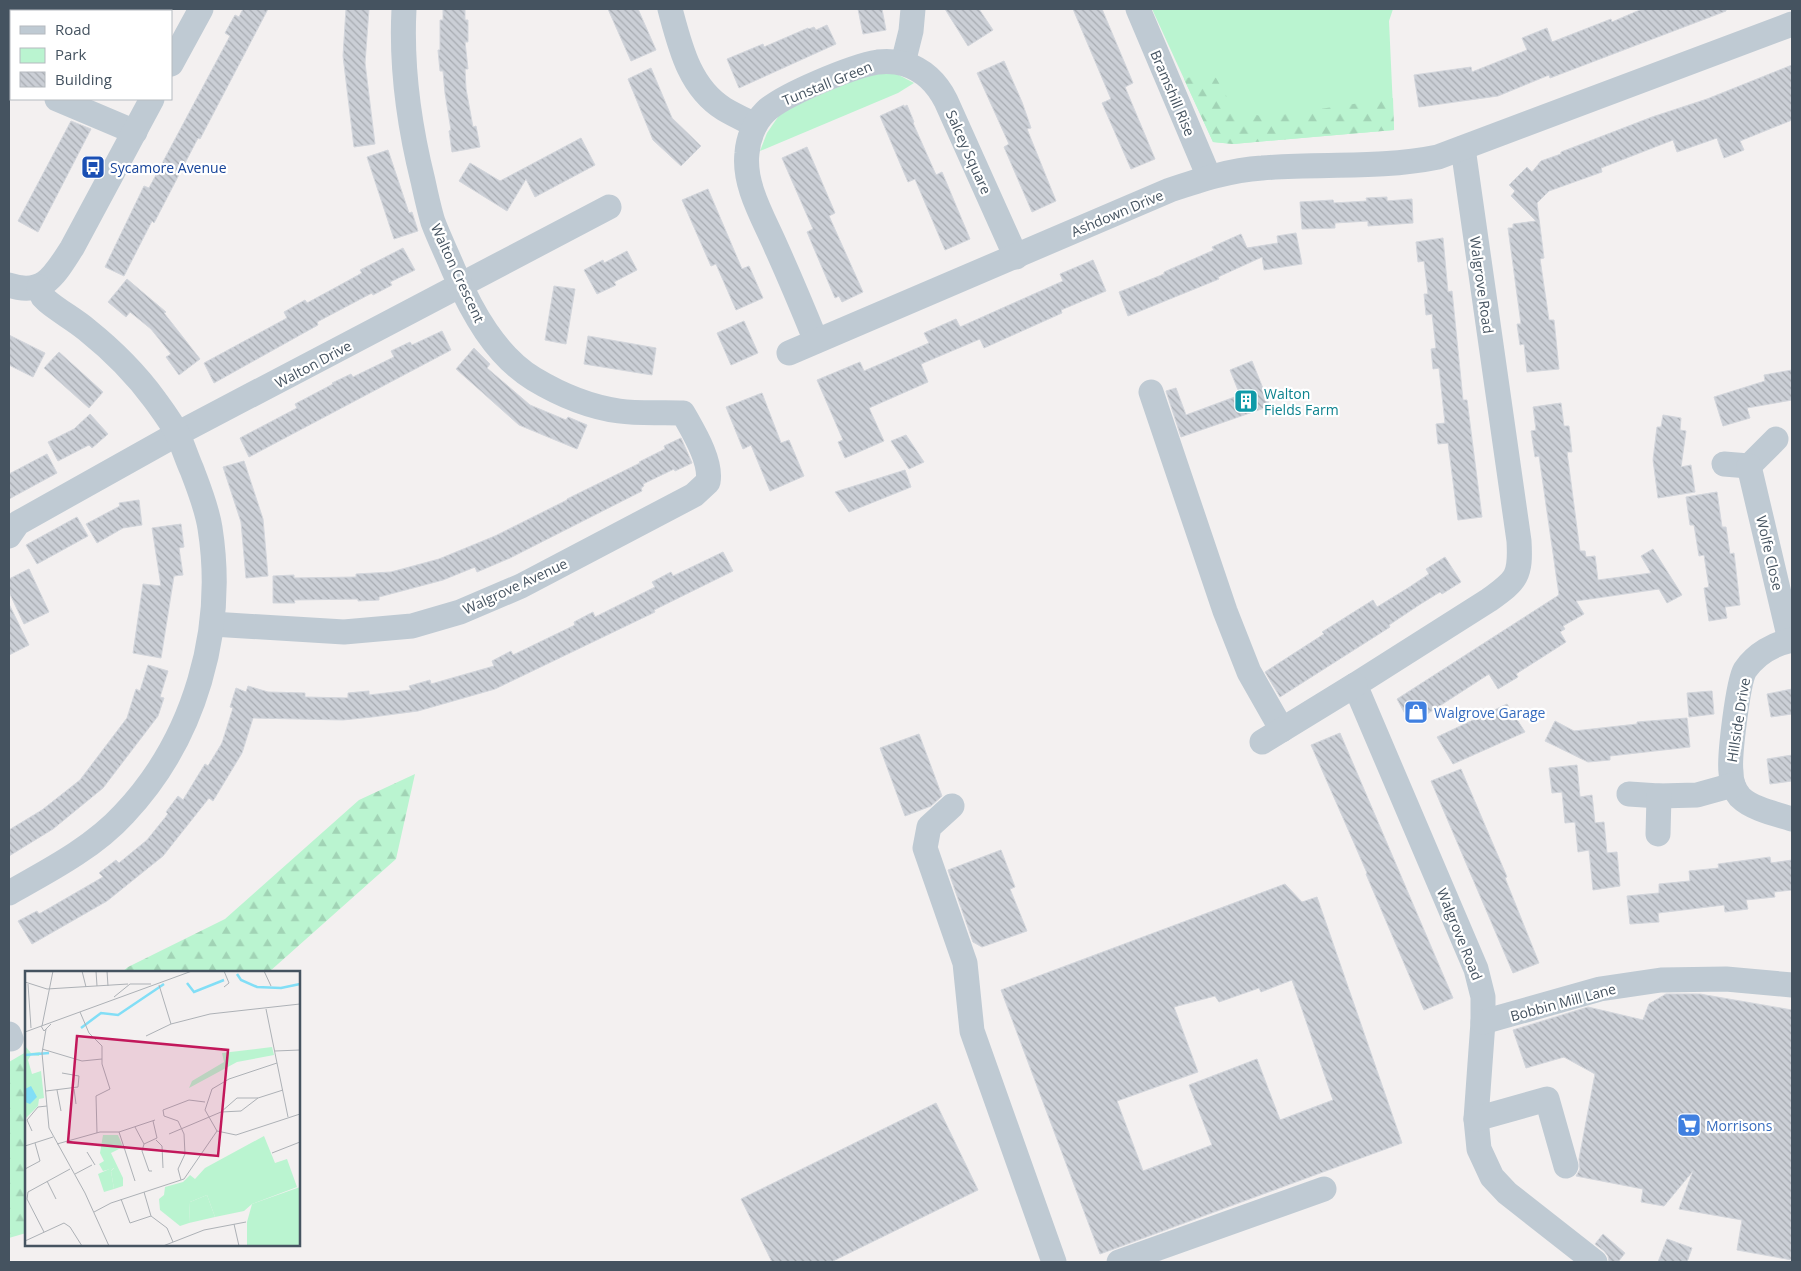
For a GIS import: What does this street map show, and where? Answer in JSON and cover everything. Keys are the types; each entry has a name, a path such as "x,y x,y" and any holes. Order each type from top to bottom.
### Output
{"street":[{"path":"172,62 201,9"},
{"name":"Walton Crescent","path":"404,9 405,83 414,144 433,221 461,286 482,325 498,347 517,366 535,379 578,400 598,407 619,411 683,413 704,454 709,470 708,482"},
{"path":"670,9 682,52 697,85 722,108 755,125"},
{"path":"903,63 911,31 913,9"},
{"name":"Bramshill Rise","path":"1138,9 1209,177"},
{"path":"1463,148 1792,24"},
{"name":"Tunstall Green","path":"816,341 753,193 746,155 748,143 755,125 764,113 777,102 852,70 880,62 903,63"},
{"name":"Salcey Square","path":"903,63 920,70 940,89 1016,257"},
{"path":"59,100 135,132"},
{"path":"9,285 29,290 39,287 59,268 72,248 151,100"},
{"name":"Ashdown Drive","path":"790,353 1170,190 1209,177 1261,168 1410,163 1438,157 1463,148"},
{"name":"Walgrove Road","path":"1151,392 1228,620 1272,736 1356,685 1505,589 1517,576 1520,557 1519,541 1463,148"},
{"name":"Walton Drive","path":"12,527 177,434 609,207"},
{"path":"9,893 78,852 107,830 123,815 150,782 172,749 193,706 212,624 215,593 210,526 199,490 177,434 155,400 126,365 87,329 47,302 39,287"},
{"path":"1724,464 1750,466 1776,439"},
{"name":"Wolfe Close","path":"1750,466 1791,640"},
{"name":"Walgrove Avenue","path":"212,624 344,632 412,626 460,612 521,586 694,495 708,482"},
{"name":"Hillside Drive","path":"1733,785 1730,758 1739,693 1745,671 1762,652 1791,640"},
{"name":"Walgrove Road","path":"1356,685 1476,969 1483,997 1476,1119 1480,1149 1492,1177 1507,1193 1595,1262"},
{"path":"1629,794 1659,796 1696,795 1733,785 1739,796 1749,804 1792,819"},
{"path":"1658,834 1659,796"},
{"path":"952,806 928,827 925,848 966,963 972,1031 1054,1262"},
{"name":"Bobbin Mill Lane","path":"1483,1022 1600,989 1661,980 1726,979 1792,985"},
{"path":"1476,1119 1547,1099 1566,1166"},
{"path":"1119,1262 1324,1189"}],"green space":[{"path":"1152,9 1393,9 1389,21 1394,130 1233,144 1213,142"},
{"path":"874,72 895,73 914,83 898,93 760,151 767,133 782,111"},
{"path":"1206,72 1216,78 1235,111 1267,117 1393,98 1394,130 1233,144 1213,142 1184,79"},
{"path":"415,774 396,859 270,971 123,971 225,919 359,800"},
{"path":"25,1053 25,1233 9,1238 9,1062"}],"building":[{"path":"243,9 268,9 200,139 198,138 124,276 105,267 144,186 149,188 230,36 225,33 235,15 239,17"},
{"path":"346,9 369,9 365,63 375,144 354,147 343,56"},
{"path":"443,9 465,9 465,20 468,20 468,42 465,42 468,69 465,69 466,89 473,127 476,126 480,147 452,152 443,71 440,71 438,50 440,50 440,20 443,20"},
{"path":"608,9 638,9 656,50 631,61"},
{"path":"858,9 882,9 886,30 863,34"},
{"path":"945,9 979,9 993,30 968,46"},
{"path":"1073,9 1102,9 1133,83 1125,87 1155,159 1131,169 1102,103 1111,99"},
{"path":"1642,9 1726,9 1726,11 1550,78 1549,75 1498,96 1419,107 1414,75 1471,67 1472,72 1527,50 1522,38 1547,28 1552,42 1611,19 1612,22"},
{"path":"827,25 836,44 739,88 727,59 763,44 764,47 808,28 814,27 816,30"},
{"path":"1004,61 1022,102 1031,128 1027,129 1056,201 1032,212 1004,147 1009,144 977,73"},
{"path":"1792,65 1792,120 1740,141 1744,150 1724,158 1717,138 1677,152 1673,140 1601,168 1602,172 1549,191 1537,203 1544,258 1540,259 1549,320 1554,320 1559,369 1527,372 1524,344 1520,345 1517,324 1521,324 1508,228 1513,228 1513,224 1536,221 1511,196 1515,191 1509,185 1527,167 1532,172 1541,161 1561,154 1561,152 1652,117 1707,99"},
{"path":"651,68 672,118 701,146 681,166 653,140 628,79"},
{"path":"904,105 904,107 907,105 936,175 942,172 970,239 945,250 915,179 908,182 880,116"},
{"path":"71,121 91,129 38,232 18,221"},
{"path":"581,138 595,165 535,197 526,179 507,211 459,181 470,163 500,181"},
{"path":"807,147 835,213 829,216 863,292 842,302 839,296 835,298 807,232 813,229 782,158"},
{"path":"388,150 409,213 412,212 418,231 394,239 367,157"},
{"path":"708,189 742,269 749,266 763,298 736,310 716,264 711,266 682,200"},
{"path":"1387,197 1387,201 1412,199 1413,223 1368,226 1368,221 1335,223 1335,228 1302,229 1300,202 1333,200 1334,203 1367,201 1366,198"},
{"path":"1296,233 1302,264 1264,270 1262,257 1218,277 1219,279 1128,316 1119,292 1164,274 1164,272 1214,250 1212,247 1241,234 1247,248 1278,243 1277,236"},
{"path":"1443,238 1448,292 1452,291 1463,400 1467,400 1482,517 1458,520 1448,443 1438,444 1436,424 1445,423 1439,368 1433,369 1431,349 1436,348 1432,314 1426,315 1424,294 1428,294 1424,261 1418,262 1416,242"},
{"path":"403,248 415,270 390,282 392,285 373,295 372,293 317,322 318,325 214,383 204,363 287,318 284,312 305,300 307,303 362,273 360,270"},
{"path":"627,251 637,270 614,282 616,285 597,294 584,270 603,260 604,263"},
{"path":"1093,260 1106,291 1061,310 1062,313 984,348 980,339 921,364 928,382 869,408 884,441 845,458 838,442 843,440 817,380 860,362 864,371 929,343 924,333 956,319 960,327 1063,281 1060,274"},
{"path":"127,279 166,312 164,313 200,359 179,375 166,357 171,354 151,329 130,312 126,317 108,302"},
{"path":"554,286 575,289 566,344 545,340"},
{"path":"744,321 758,353 731,365 717,333"},
{"path":"442,331 451,350 249,457 240,438 297,408 295,404 332,383 351,374 353,377 394,357 391,351 410,342 412,345"},
{"path":"9,335 45,353 33,377 9,365"},
{"path":"588,336 656,348 652,375 584,364"},
{"path":"474,348 490,364 487,368 530,405 566,420 568,417 587,425 577,449 519,425 456,369"},
{"path":"59,352 103,392 89,408 44,368"},
{"name":"Walton Fields Farm","path":"1252,361 1270,406 1181,437 1166,391 1176,388 1186,415 1240,395 1230,370"},
{"path":"1792,370 1792,400 1747,408 1750,418 1723,426 1714,397 1765,381 1764,375"},
{"path":"762,393 781,443 789,440 804,476 770,491 751,445 743,449 726,407"},
{"path":"1561,403 1564,426 1569,426 1572,452 1567,452 1580,551 1585,551 1586,557 1595,556 1598,580 1651,573 1641,556 1653,549 1682,595 1667,603 1659,589 1576,601 1584,614 1563,626 1565,629 1560,632 1566,642 1516,674 1518,677 1498,689 1489,674 1424,716 1423,713 1409,721 1397,699 1559,595 1539,456 1535,457 1531,431 1536,430 1533,407"},
{"path":"90,414 108,434 92,448 89,445 58,461 48,442 74,429"},
{"path":"1663,415 1681,418 1680,430 1686,431 1681,467 1691,465 1695,492 1658,498 1653,460 1657,427 1661,427"},
{"path":"906,435 924,462 909,469 891,441"},
{"path":"681,438 692,463 675,471 674,469 643,484 642,491 510,558 477,572 475,567 443,580 379,597 379,600 294,600 295,603 273,603 273,576 294,575 294,578 356,577 356,574 391,572 439,559 495,536 567,500 640,463 665,449 664,446"},
{"path":"47,454 57,473 9,499 9,474"},
{"path":"244,461 263,519 268,576 246,578 241,522 223,467"},
{"path":"905,470 911,487 849,512 835,492"},
{"path":"1717,492 1722,527 1726,527 1730,554 1734,553 1740,605 1725,607 1727,618 1709,621 1704,588 1709,587 1704,555 1699,556 1694,525 1690,525 1686,497"},
{"path":"139,500 142,525 123,528 97,543 86,524 120,506 119,503"},
{"path":"77,517 88,536 37,564 26,545"},
{"path":"181,524 184,547 179,548 183,575 174,576 161,658 133,653 143,584 161,586 152,528"},
{"path":"723,552 733,571 654,610 655,612 495,689 418,711 372,717 343,720 253,718 242,753 213,801 209,798 163,856 107,901 32,944 18,921 37,911 39,914 103,877 99,873 116,860 119,863 147,840 168,814 166,812 178,796 183,800 205,764 208,766 222,743 233,708 230,707 236,688 246,692 248,686 268,692 305,693 305,697 348,698 348,693 369,691 369,695 411,690 409,686 430,680 431,684 494,666 492,661 511,651 513,655 575,625 574,622 593,612 595,617 655,587 652,582 671,572 673,576"},
{"path":"1445,557 1461,582 1419,605 1389,625 1390,627 1280,697 1265,672 1324,634 1322,632 1373,600 1377,607 1408,588 1429,574 1426,569"},
{"path":"29,569 49,612 24,624 9,592 9,579"},
{"path":"9,604 29,645 9,655"},
{"path":"148,665 168,671 160,697 164,698 158,716 103,788 53,829 9,856 9,830 42,810 80,780 127,718 136,689 140,691"},
{"path":"1792,689 1792,714 1771,717 1767,694"},
{"path":"1712,691 1714,714 1689,717 1687,693"},
{"path":"1507,704 1525,732 1453,764 1437,737"},
{"path":"1687,718 1690,747 1610,756 1610,760 1588,762 1545,741 1555,721 1574,731 1637,724 1637,722"},
{"path":"1340,733 1453,998 1424,1010 1311,745"},
{"path":"919,734 942,796 931,806 905,816 880,748"},
{"path":"1792,755 1792,781 1770,784 1767,759"},
{"path":"1577,765 1580,797 1592,795 1595,823 1604,822 1607,853 1617,852 1620,886 1593,890 1589,850 1578,852 1575,822 1565,823 1562,792 1552,793 1549,768"},
{"path":"1461,769 1507,877 1505,878 1539,963 1513,973 1431,781"},
{"path":"1001,850 1015,887 1010,889 1027,931 982,947 973,942 948,870"},
{"path":"1770,857 1771,863 1792,860 1792,890 1774,892 1775,897 1746,900 1748,909 1725,912 1724,905 1658,913 1659,922 1630,924 1627,896 1659,893 1659,884 1690,881 1689,871 1719,868 1718,864"},
{"path":"1285,884 1302,902 1317,897 1402,1143 1100,1254 1001,990","holes":["1292,980 1333,1100 1280,1120 1257,1059 1189,1085 1212,1145 1143,1171 1117,1101 1198,1072 1174,1007 1215,996 1219,1002 1259,988 1261,992"]},
{"name":"Morrisons","path":"1666,994 1700,994 1792,1010 1792,1260 1737,1250 1742,1220 1679,1209 1693,1171 1664,1206 1641,1202 1643,1189 1576,1176 1580,1169 1579,1159 1595,1074 1564,1057 1526,1068 1513,1030 1588,1007 1643,1020 1649,1004"},
{"path":"936,1103 978,1190 831,1262 772,1262 741,1199"},
{"path":"1603,1234 1625,1253 1618,1262 1609,1262 1608,1256 1595,1244"},
{"path":"1667,1239 1692,1248 1687,1262 1658,1262"}],"place":[{"name":"Sycamore Avenue","path":"93,167"},
{"name":"Walton Fields Farm","path":"1246,401"},
{"name":"Walgrove Garage","path":"1416,712"},
{"name":"Morrisons","path":"1689,1125"}]}
